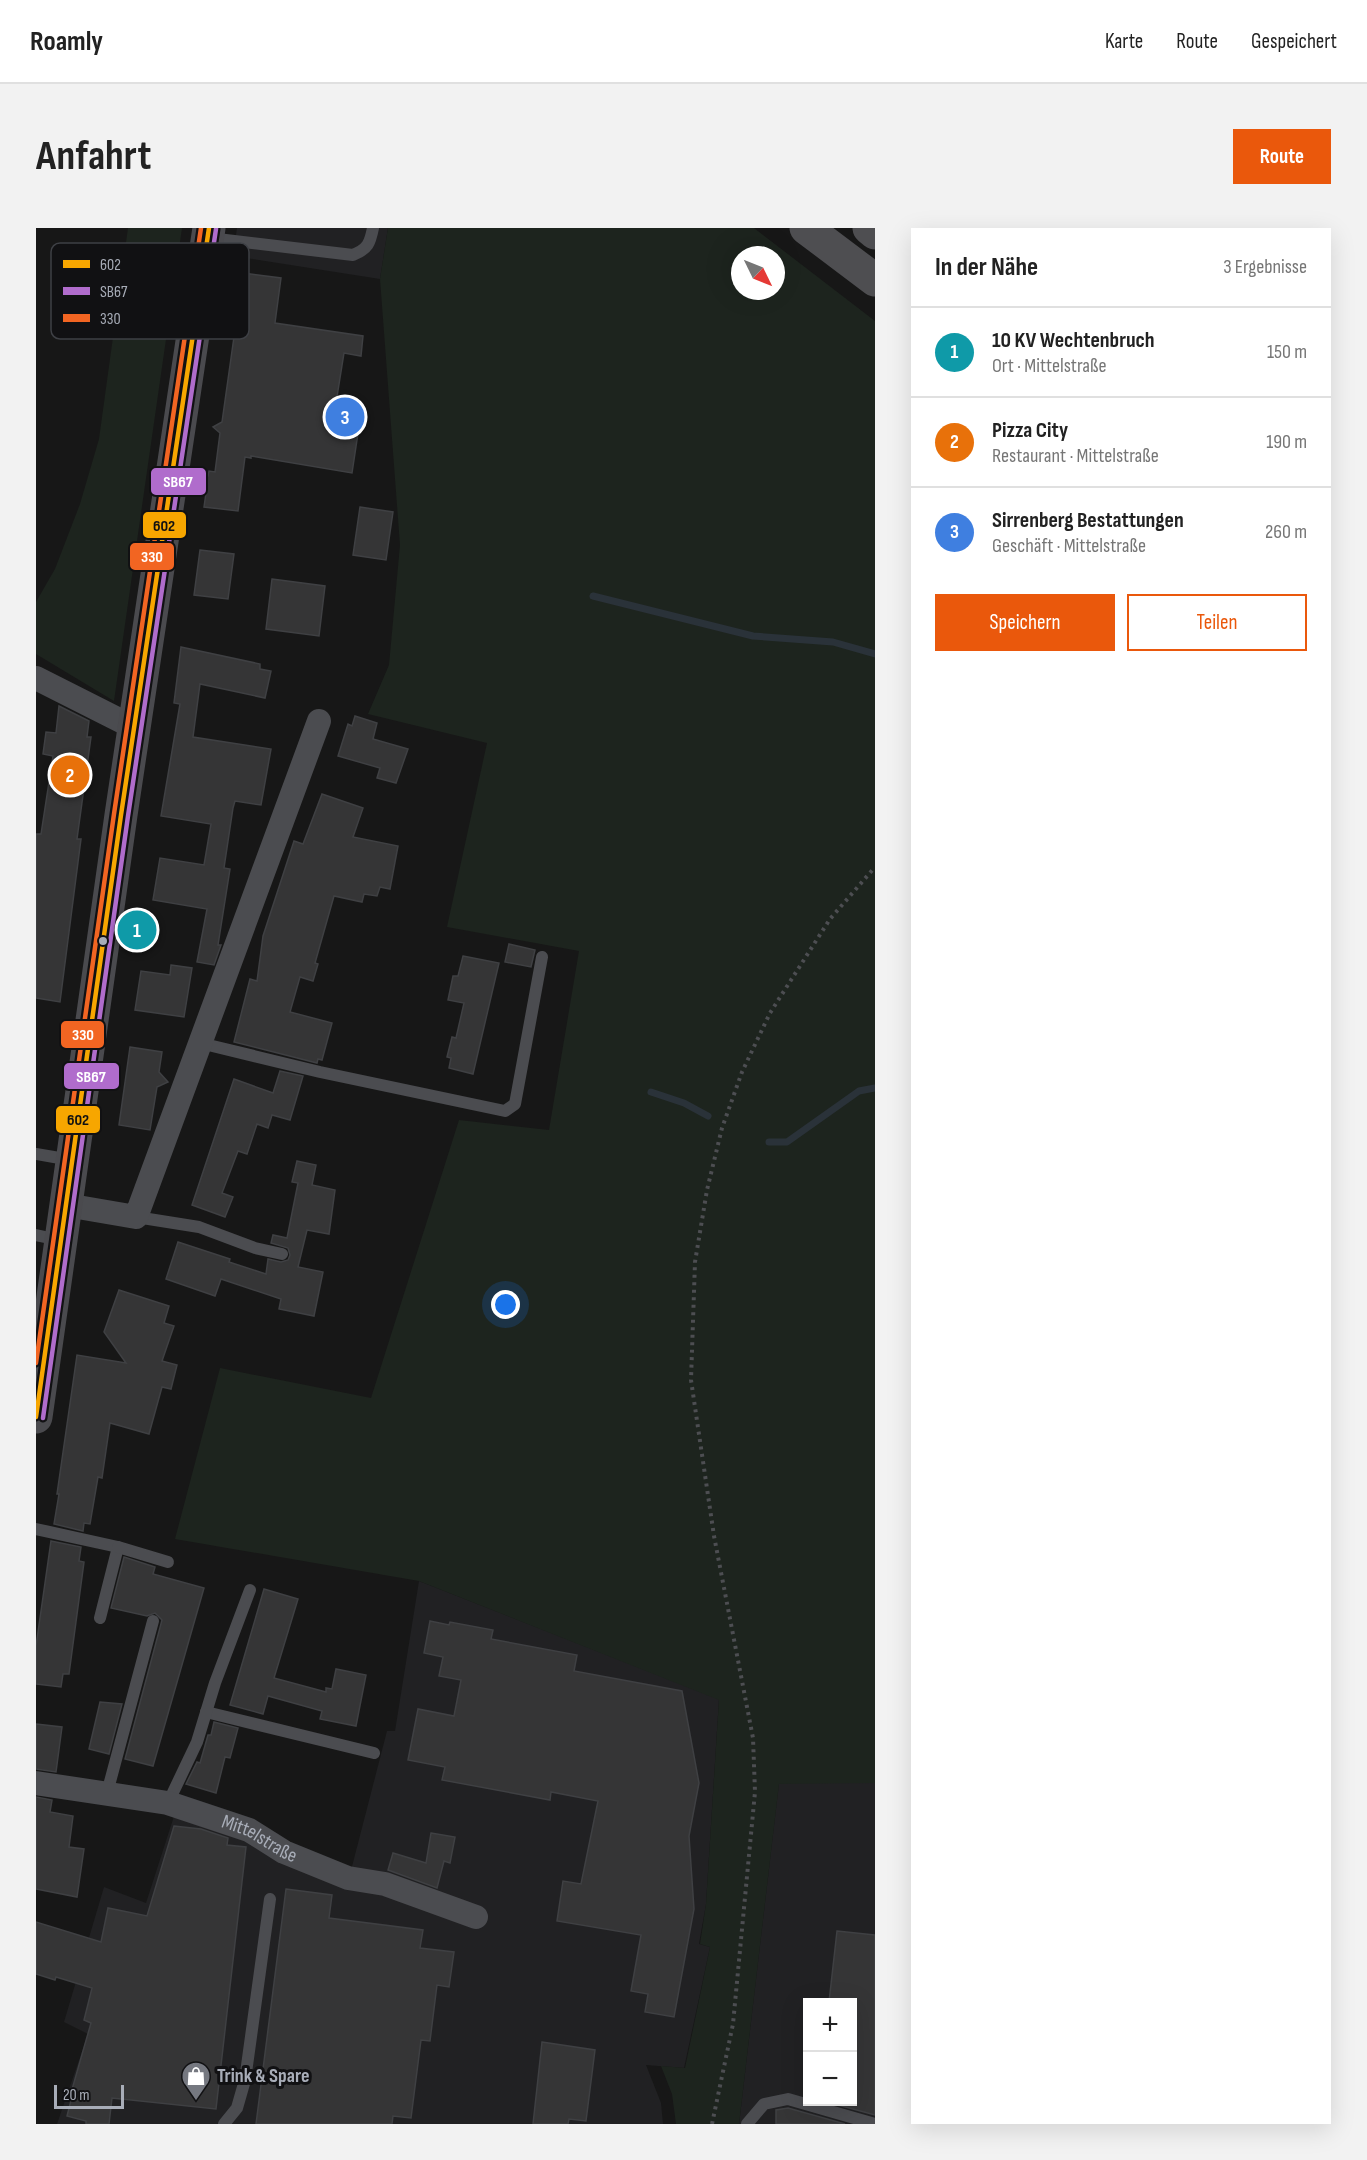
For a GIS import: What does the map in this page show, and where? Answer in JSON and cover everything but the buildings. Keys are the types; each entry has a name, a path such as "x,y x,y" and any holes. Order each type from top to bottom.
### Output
{"highway":[{"path":"806,228 875,280"},
{"path":"869,228 875,233"}],"main road":[{"path":"36,1417 48,1238 66,1205 192,339"}],"street":[{"path":"36,678 135,728"},
{"path":"66,1205 136,1217 319,721"},
{"name":"Mittelstraße","path":"36,1783 168,1803 249,1830 285,1852 348,1878 385,1884 476,1917"}],"lane":[{"path":"208,233 353,255 363,251 370,244 373,228"},
{"path":"200,1043 320,1072 505,1111 515,1104 542,957"},
{"path":"36,1154 72,1160"},
{"path":"136,1217 199,1227 255,1248 282,1254"},
{"path":"36,1529 118,1547 168,1562"},
{"path":"100,1618 118,1547"},
{"path":"168,1803 197,1742 250,1590"},
{"path":"107,1793 153,1621"},
{"path":"206,1712 374,1753"},
{"path":"224,2124 237,2108 245,2080 270,1899"},
{"path":"747,2124 765,2104 788,2099 875,2124"}],"path":[{"path":"712,2124 734,2024 755,1792 753,1738 714,1536 691,1380 695,1262 707,1190 722,1128 742,1071 770,1013 830,919 875,867"}],"shaded area":[{"path":"128,228 182,228 180,243 126,243"},
{"path":"237,228 388,228 380,279 249,259 249,243 235,243"},
{"path":"388,228 754,228 777,246 731,246 731,300 785,300 785,252 875,321 875,1783 779,1784 739,2124 676,2124 672,2094 661,2066 685,2068 710,1947 700,1944 706,1904 719,1700 419,1581 175,1539 220,1368 371,1398 459,1120 549,1130 579,951 447,927 487,743 368,714 389,665 400,545 380,279"},
{"path":"113,339 166,339 114,701 36,654 36,602 55,569 80,504 99,439"},
{"path":"419,1581 719,1699 706,1904 699,1944 710,1947 684,2068 646,2065 661,2103 663,2124 57,2124 88,2034 64,2022 104,1887 146,1903 176,1810 348,1882 387,1731 395,1731"},
{"path":"779,1783 875,1783 875,2124 739,2124"}],"waterway":[{"path":"593,596 753,636 833,642 875,654"},
{"path":"769,1142 787,1142 859,1091 875,1088"},
{"path":"651,1092 684,1103 708,1116"}],"transit line":[{"name":"330","path":"199,243 201,228"},
{"name":"602","path":"207,243 209,228"},
{"name":"SB67","path":"214,243 216,229"},
{"name":"330","path":"36,1363 185,339"},
{"name":"602","path":"36,1417 121,815 192,339"},
{"name":"SB67","path":"43,1418 128,816 200,339"}],"place":[{"name":"Sirrenberg Bestattungen","path":"345,417"},
{"name":"Pizza City","path":"70,775"},
{"name":"10 KV Wechtenbruch","path":"137,930"},
{"name":"Trink & Spare","path":"196,2102"}]}
